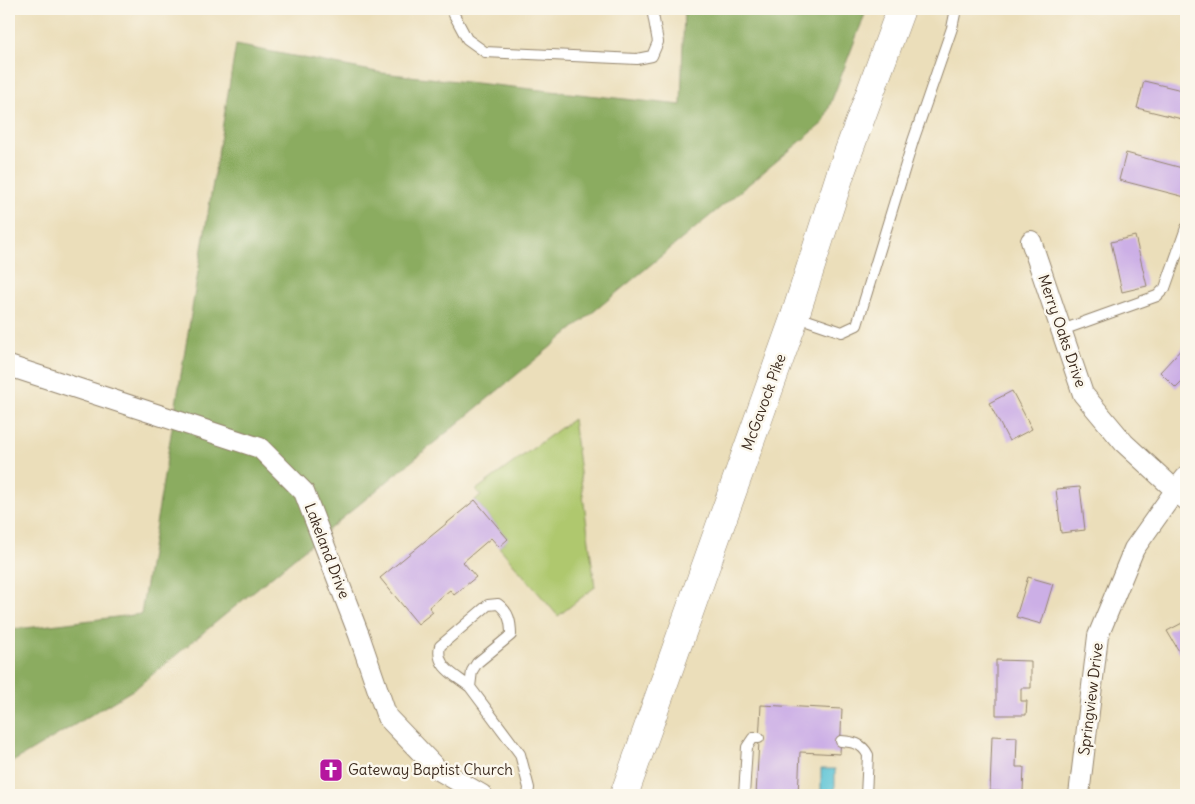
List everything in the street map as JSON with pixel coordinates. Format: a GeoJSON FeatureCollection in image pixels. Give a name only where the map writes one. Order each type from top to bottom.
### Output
{"type":"FeatureCollection","features":[{"type":"Feature","properties":{"kind":"main road","name":"McGavock Pike"},"geometry":{"type":"LineString","coordinates":[[624,795],[794,316],[841,172],[902,9]]}},
{"type":"Feature","properties":{"kind":"street","name":"Merry Oaks Drive"},"geometry":{"type":"LineString","coordinates":[[1031,241],[1083,394],[1124,443],[1182,489]]}},
{"type":"Feature","properties":{"kind":"street","name":"Lakeland Drive"},"geometry":{"type":"LineString","coordinates":[[9,366],[260,448],[304,492],[359,634],[387,717],[436,769],[482,795]]}},
{"type":"Feature","properties":{"kind":"street","name":"Springview Drive"},"geometry":{"type":"LineString","coordinates":[[1079,795],[1098,636],[1134,549],[1182,489]]}},
{"type":"Feature","properties":{"kind":"lane"},"geometry":{"type":"LineString","coordinates":[[451,9],[467,39],[485,52],[637,59],[652,56],[658,42],[652,9]]}},
{"type":"Feature","properties":{"kind":"lane"},"geometry":{"type":"LineString","coordinates":[[794,316],[842,332],[857,325],[913,141],[952,28],[956,9]]}},
{"type":"Feature","properties":{"kind":"lane"},"geometry":{"type":"LineString","coordinates":[[1062,330],[1158,296],[1165,288],[1186,228]]}},
{"type":"Feature","properties":{"kind":"lane"},"geometry":{"type":"LineString","coordinates":[[470,687],[472,671],[477,663],[511,635],[512,622],[505,608],[498,604],[488,605],[440,646],[438,655],[444,667],[470,687],[520,754],[529,788],[528,795]]}},
{"type":"Feature","properties":{"kind":"lane"},"geometry":{"type":"LineString","coordinates":[[744,795],[747,747],[753,738],[759,738]]}},
{"type":"Feature","properties":{"kind":"lane"},"geometry":{"type":"LineString","coordinates":[[841,741],[856,742],[866,750],[868,755],[866,795]]}},
{"type":"Feature","properties":{"kind":"green space"},"geometry":{"type":"Polygon","coordinates":[[[684,9],[867,9],[823,123],[136,688],[9,764],[9,630],[141,614],[236,45],[382,73],[681,105],[684,9]]]}},
{"type":"Feature","properties":{"kind":"green space"},"geometry":{"type":"Polygon","coordinates":[[[573,419],[595,587],[558,616],[499,547],[508,539],[475,500],[481,496],[476,490],[573,419]]]}},
{"type":"Feature","properties":{"kind":"water"},"geometry":{"type":"Polygon","coordinates":[[[821,769],[835,769],[835,795],[821,795],[821,769]]]}},
{"type":"Feature","properties":{"kind":"building"},"geometry":{"type":"Polygon","coordinates":[[[1144,81],[1186,91],[1186,120],[1137,108],[1144,81]]]}},
{"type":"Feature","properties":{"kind":"building"},"geometry":{"type":"Polygon","coordinates":[[[1126,153],[1186,169],[1185,197],[1119,180],[1126,153]]]}},
{"type":"Feature","properties":{"kind":"building"},"geometry":{"type":"Polygon","coordinates":[[[1135,236],[1147,286],[1122,292],[1111,242],[1135,236]]]}},
{"type":"Feature","properties":{"kind":"building"},"geometry":{"type":"Polygon","coordinates":[[[1186,344],[1186,378],[1176,388],[1160,372],[1186,344]]]}},
{"type":"Feature","properties":{"kind":"building"},"geometry":{"type":"Polygon","coordinates":[[[1012,391],[1032,429],[1009,441],[989,403],[1012,391]]]}},
{"type":"Feature","properties":{"kind":"building"},"geometry":{"type":"Polygon","coordinates":[[[1080,487],[1085,530],[1061,533],[1056,489],[1080,487]]]}},
{"type":"Feature","properties":{"kind":"building"},"geometry":{"type":"Polygon","coordinates":[[[475,500],[508,539],[499,547],[491,538],[463,562],[476,577],[454,595],[450,590],[429,607],[433,612],[418,624],[380,578],[475,500]]]}},
{"type":"Feature","properties":{"kind":"building"},"geometry":{"type":"Polygon","coordinates":[[[1028,577],[1053,584],[1041,624],[1016,617],[1028,577]]]}},
{"type":"Feature","properties":{"kind":"building"},"geometry":{"type":"Polygon","coordinates":[[[1186,621],[1186,650],[1180,653],[1167,631],[1186,621]]]}},
{"type":"Feature","properties":{"kind":"building"},"geometry":{"type":"Polygon","coordinates":[[[996,660],[1031,661],[1031,688],[1021,688],[1021,701],[1027,701],[1026,715],[996,715],[996,660]]]}},
{"type":"Feature","properties":{"kind":"building"},"geometry":{"type":"Polygon","coordinates":[[[761,705],[842,709],[840,754],[800,752],[798,795],[756,795],[761,705]]]}},
{"type":"Feature","properties":{"kind":"building"},"geometry":{"type":"Polygon","coordinates":[[[992,736],[1017,737],[1016,767],[1024,767],[1023,792],[990,791],[992,736]]]}},
{"type":"Feature","properties":{"kind":"place","name":"Gateway Baptist Church"},"geometry":{"type":"Point","coordinates":[331,770]}}]}
